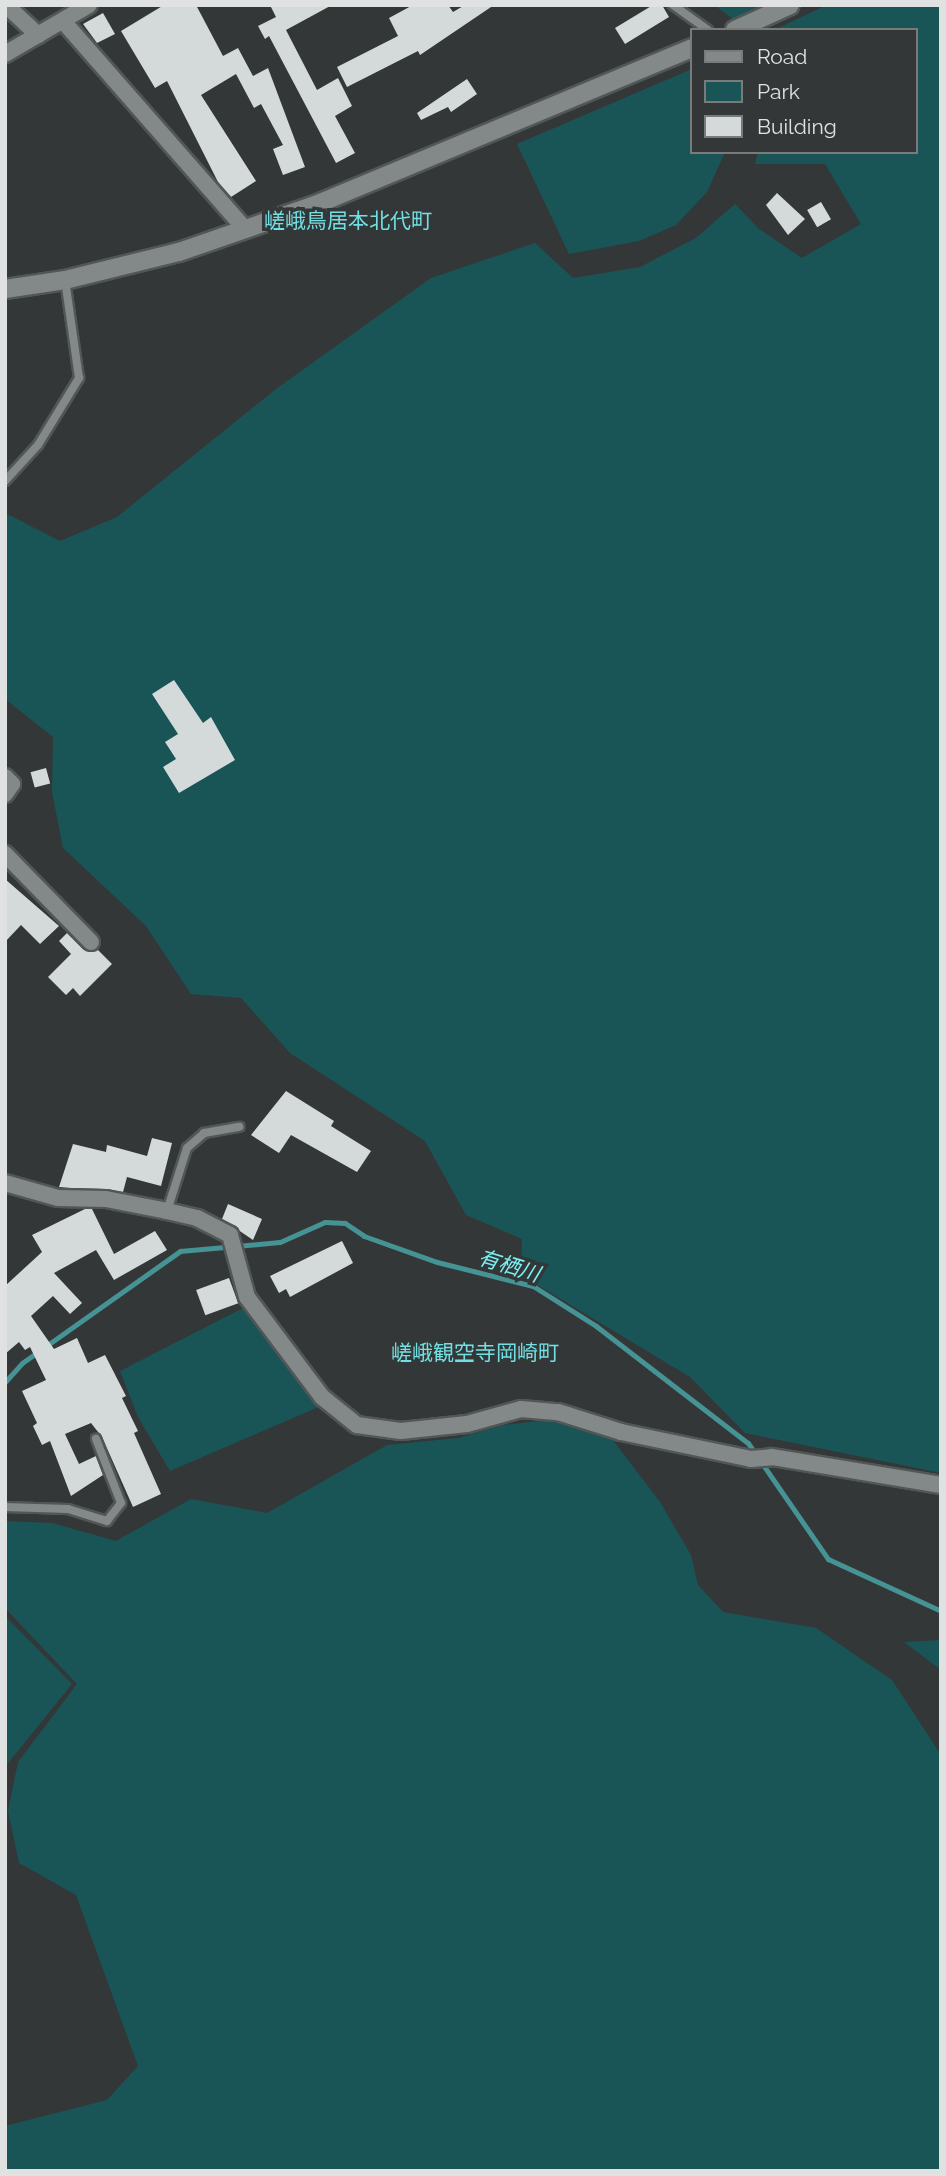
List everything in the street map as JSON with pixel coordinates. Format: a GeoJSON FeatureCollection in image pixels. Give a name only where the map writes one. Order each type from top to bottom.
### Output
{"type":"FeatureCollection","features":[{"type":"Feature","properties":{"kind":"street"},"geometry":{"type":"LineString","coordinates":[[6,5],[38,35]]}},
{"type":"Feature","properties":{"kind":"street"},"geometry":{"type":"LineString","coordinates":[[5,54],[89,5]]}},
{"type":"Feature","properties":{"kind":"street"},"geometry":{"type":"LineString","coordinates":[[740,28],[790,5]]}},
{"type":"Feature","properties":{"kind":"street"},"geometry":{"type":"LineString","coordinates":[[63,20],[245,229]]}},
{"type":"Feature","properties":{"kind":"street"},"geometry":{"type":"LineString","coordinates":[[5,289],[65,280],[179,252],[315,205],[690,49]]}},
{"type":"Feature","properties":{"kind":"street"},"geometry":{"type":"LineString","coordinates":[[5,777],[12,784],[5,794]]}},
{"type":"Feature","properties":{"kind":"street"},"geometry":{"type":"LineString","coordinates":[[5,854],[91,942]]}},
{"type":"Feature","properties":{"kind":"street"},"geometry":{"type":"LineString","coordinates":[[5,1183],[58,1198],[106,1199],[167,1211],[197,1218],[230,1235],[247,1297],[322,1397],[357,1425],[401,1431],[467,1424],[521,1409],[558,1412],[621,1432],[751,1460],[772,1457],[941,1485]]}},
{"type":"Feature","properties":{"kind":"lane"},"geometry":{"type":"LineString","coordinates":[[673,5],[705,28]]}},
{"type":"Feature","properties":{"kind":"lane"},"geometry":{"type":"LineString","coordinates":[[5,481],[38,445],[79,378],[65,280]]}},
{"type":"Feature","properties":{"kind":"lane"},"geometry":{"type":"LineString","coordinates":[[167,1211],[187,1148],[204,1133],[239,1127]]}},
{"type":"Feature","properties":{"kind":"lane"},"geometry":{"type":"LineString","coordinates":[[5,1507],[68,1509],[107,1521],[121,1503],[96,1439]]}},
{"type":"Feature","properties":{"kind":"green space"},"geometry":{"type":"Polygon","coordinates":[[[714,5],[762,5],[733,19],[714,5]]]}},
{"type":"Feature","properties":{"kind":"green space"},"geometry":{"type":"Polygon","coordinates":[[[827,5],[941,5],[941,1473],[745,1433],[690,1377],[521,1275],[522,1239],[466,1215],[425,1141],[290,1053],[241,998],[191,994],[146,926],[63,848],[52,792],[53,737],[5,699],[7,514],[60,541],[117,517],[276,389],[431,278],[535,243],[573,278],[640,267],[696,238],[735,204],[759,229],[802,258],[861,224],[825,164],[755,164],[758,154],[918,154],[918,28],[778,28],[827,5]]]}},
{"type":"Feature","properties":{"kind":"green space"},"geometry":{"type":"Polygon","coordinates":[[[690,70],[690,154],[724,154],[707,192],[676,225],[639,241],[569,254],[517,144],[690,70]]]}},
{"type":"Feature","properties":{"kind":"green space"},"geometry":{"type":"Polygon","coordinates":[[[245,1307],[321,1406],[170,1471],[138,1417],[120,1371],[245,1307]]]}},
{"type":"Feature","properties":{"kind":"green space"},"geometry":{"type":"Polygon","coordinates":[[[548,1420],[606,1431],[660,1502],[691,1555],[698,1585],[723,1612],[816,1628],[892,1680],[941,1755],[941,2171],[5,2171],[5,2126],[107,2100],[138,2066],[76,1895],[19,1863],[8,1811],[18,1762],[77,1684],[5,1608],[5,1521],[52,1523],[116,1541],[191,1499],[267,1513],[387,1445],[458,1438],[503,1425],[548,1420]]]}},
{"type":"Feature","properties":{"kind":"green space"},"geometry":{"type":"Polygon","coordinates":[[[5,1616],[72,1684],[5,1767],[5,1616]]]}},
{"type":"Feature","properties":{"kind":"green space"},"geometry":{"type":"Polygon","coordinates":[[[941,1640],[941,1670],[904,1642],[941,1640]]]}},
{"type":"Feature","properties":{"kind":"building"},"geometry":{"type":"Polygon","coordinates":[[[164,5],[196,5],[223,56],[238,48],[253,76],[268,68],[305,167],[283,175],[273,149],[283,145],[261,104],[254,108],[236,74],[201,95],[256,181],[231,197],[219,184],[167,81],[155,88],[121,31],[164,5]]]}},
{"type":"Feature","properties":{"kind":"building"},"geometry":{"type":"Polygon","coordinates":[[[270,5],[332,5],[286,30],[317,90],[338,78],[352,106],[335,116],[355,153],[336,163],[269,36],[265,39],[258,26],[276,17],[270,5]]]}},
{"type":"Feature","properties":{"kind":"building"},"geometry":{"type":"Polygon","coordinates":[[[413,5],[448,5],[453,12],[465,5],[494,5],[420,55],[418,51],[347,87],[337,67],[398,36],[389,18],[413,5]]]}},
{"type":"Feature","properties":{"kind":"building"},"geometry":{"type":"Polygon","coordinates":[[[653,5],[662,5],[669,17],[625,44],[615,28],[653,5]]]}},
{"type":"Feature","properties":{"kind":"building"},"geometry":{"type":"Polygon","coordinates":[[[103,13],[115,34],[97,43],[83,24],[103,13]]]}},
{"type":"Feature","properties":{"kind":"building"},"geometry":{"type":"Polygon","coordinates":[[[467,79],[477,94],[451,112],[448,107],[421,120],[417,113],[467,79]]]}},
{"type":"Feature","properties":{"kind":"building"},"geometry":{"type":"Polygon","coordinates":[[[777,193],[805,219],[788,235],[766,205],[777,193]]]}},
{"type":"Feature","properties":{"kind":"building"},"geometry":{"type":"Polygon","coordinates":[[[821,202],[831,219],[817,227],[807,210],[821,202]]]}},
{"type":"Feature","properties":{"kind":"building"},"geometry":{"type":"Polygon","coordinates":[[[174,680],[203,723],[211,717],[235,760],[179,793],[163,767],[176,759],[165,742],[178,734],[152,694],[174,680]]]}},
{"type":"Feature","properties":{"kind":"building"},"geometry":{"type":"Polygon","coordinates":[[[46,768],[50,783],[35,788],[31,772],[46,768]]]}},
{"type":"Feature","properties":{"kind":"building"},"geometry":{"type":"Polygon","coordinates":[[[5,879],[59,926],[40,944],[21,925],[5,942],[5,879]]]}},
{"type":"Feature","properties":{"kind":"building"},"geometry":{"type":"Polygon","coordinates":[[[67,933],[84,950],[98,950],[112,964],[80,996],[73,988],[66,995],[48,977],[71,954],[59,941],[67,933]]]}},
{"type":"Feature","properties":{"kind":"building"},"geometry":{"type":"Polygon","coordinates":[[[286,1091],[334,1121],[331,1126],[371,1151],[357,1172],[291,1135],[279,1153],[251,1135],[286,1091]]]}},
{"type":"Feature","properties":{"kind":"building"},"geometry":{"type":"Polygon","coordinates":[[[152,1138],[172,1143],[161,1186],[127,1177],[123,1192],[59,1187],[73,1144],[106,1152],[107,1145],[147,1156],[152,1138]]]}},
{"type":"Feature","properties":{"kind":"building"},"geometry":{"type":"Polygon","coordinates":[[[228,1204],[262,1219],[253,1240],[222,1219],[228,1204]]]}},
{"type":"Feature","properties":{"kind":"building"},"geometry":{"type":"Polygon","coordinates":[[[85,1209],[92,1209],[114,1254],[155,1231],[167,1250],[114,1280],[96,1250],[54,1273],[82,1303],[70,1314],[53,1296],[31,1316],[54,1349],[77,1338],[88,1363],[105,1355],[126,1396],[122,1398],[138,1431],[134,1433],[161,1494],[133,1507],[102,1437],[91,1423],[65,1434],[79,1464],[96,1456],[103,1475],[71,1496],[50,1441],[42,1445],[33,1426],[37,1423],[22,1391],[46,1380],[30,1347],[25,1350],[19,1342],[5,1354],[5,1286],[42,1252],[32,1235],[85,1209]]]}},
{"type":"Feature","properties":{"kind":"building"},"geometry":{"type":"Polygon","coordinates":[[[342,1241],[353,1263],[290,1297],[286,1289],[279,1293],[270,1276],[342,1241]]]}},
{"type":"Feature","properties":{"kind":"building"},"geometry":{"type":"Polygon","coordinates":[[[229,1278],[238,1303],[205,1315],[196,1290],[229,1278]]]}},
{"type":"Feature","properties":{"kind":"waterway","name":"有栖川"},"geometry":{"type":"LineString","coordinates":[[5,1382],[22,1363],[180,1251],[280,1242],[325,1222],[345,1223],[364,1236],[437,1262],[533,1286],[596,1326],[748,1443],[828,1559],[941,1611]]}},
{"type":"Feature","properties":{"kind":"district","name":"嵯峨鳥居本北代町"},"geometry":{"type":"Point","coordinates":[348,221]}},
{"type":"Feature","properties":{"kind":"district","name":"嵯峨観空寺岡崎町"},"geometry":{"type":"Point","coordinates":[475,1353]}}]}
